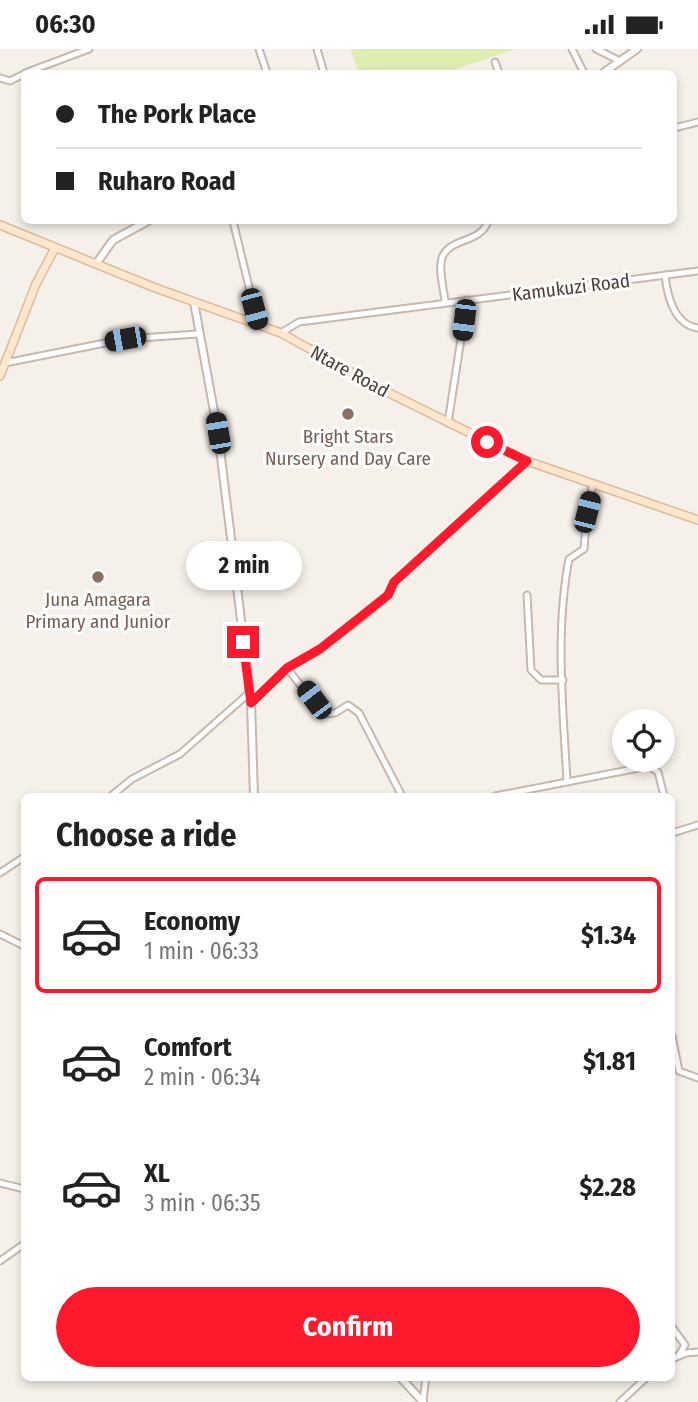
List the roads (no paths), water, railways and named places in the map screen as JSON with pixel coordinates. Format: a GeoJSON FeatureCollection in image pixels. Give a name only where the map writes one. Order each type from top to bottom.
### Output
{"type":"FeatureCollection","features":[{"type":"Feature","properties":{"kind":"main road","name":"Ntare Road"},"geometry":{"type":"LineString","coordinates":[[0,225],[194,302],[281,333],[447,423],[527,461],[698,520]]}},
{"type":"Feature","properties":{"kind":"main road"},"geometry":{"type":"LineString","coordinates":[[0,376],[36,284],[55,248]]}},
{"type":"Feature","properties":{"kind":"street"},"geometry":{"type":"LineString","coordinates":[[35,70],[89,49]]}},
{"type":"Feature","properties":{"kind":"street"},"geometry":{"type":"LineString","coordinates":[[259,49],[266,70]]}},
{"type":"Feature","properties":{"kind":"street"},"geometry":{"type":"LineString","coordinates":[[317,49],[323,70]]}},
{"type":"Feature","properties":{"kind":"street"},"geometry":{"type":"LineString","coordinates":[[572,49],[582,70]]}},
{"type":"Feature","properties":{"kind":"street"},"geometry":{"type":"LineString","coordinates":[[596,49],[620,61]]}},
{"type":"Feature","properties":{"kind":"street"},"geometry":{"type":"LineString","coordinates":[[607,70],[637,49]]}},
{"type":"Feature","properties":{"kind":"street"},"geometry":{"type":"LineString","coordinates":[[495,62],[498,70]]}},
{"type":"Feature","properties":{"kind":"street"},"geometry":{"type":"LineString","coordinates":[[0,79],[10,81],[21,76]]}},
{"type":"Feature","properties":{"kind":"street"},"geometry":{"type":"LineString","coordinates":[[677,127],[698,122]]}},
{"type":"Feature","properties":{"kind":"street"},"geometry":{"type":"LineString","coordinates":[[96,264],[113,240],[142,224]]}},
{"type":"Feature","properties":{"kind":"street"},"geometry":{"type":"LineString","coordinates":[[234,224],[258,324]]}},
{"type":"Feature","properties":{"kind":"street"},"geometry":{"type":"LineString","coordinates":[[445,302],[442,267],[444,255],[449,249],[481,234],[486,224]]}},
{"type":"Feature","properties":{"kind":"street","name":"Kamukuzi Road"},"geometry":{"type":"LineString","coordinates":[[281,333],[299,322],[698,271]]}},
{"type":"Feature","properties":{"kind":"street"},"geometry":{"type":"LineString","coordinates":[[665,275],[670,303],[688,326],[698,328]]}},
{"type":"Feature","properties":{"kind":"street"},"geometry":{"type":"LineString","coordinates":[[447,423],[467,300]]}},
{"type":"Feature","properties":{"kind":"street"},"geometry":{"type":"LineString","coordinates":[[194,302],[197,334],[218,433],[251,703],[254,793]]}},
{"type":"Feature","properties":{"kind":"street"},"geometry":{"type":"LineString","coordinates":[[5,363],[125,339],[197,334]]}},
{"type":"Feature","properties":{"kind":"street"},"geometry":{"type":"LineString","coordinates":[[251,703],[287,668],[320,649],[388,595],[394,582],[527,461]]}},
{"type":"Feature","properties":{"kind":"street"},"geometry":{"type":"LineString","coordinates":[[567,781],[563,680],[567,570],[572,556],[584,549],[587,512],[593,484]]}},
{"type":"Feature","properties":{"kind":"street"},"geometry":{"type":"LineString","coordinates":[[527,595],[531,670],[541,680],[563,680]]}},
{"type":"Feature","properties":{"kind":"street"},"geometry":{"type":"LineString","coordinates":[[287,668],[323,714],[335,713],[348,705],[359,713],[400,793]]}},
{"type":"Feature","properties":{"kind":"street"},"geometry":{"type":"LineString","coordinates":[[115,793],[132,779],[180,754],[248,694]]}},
{"type":"Feature","properties":{"kind":"street"},"geometry":{"type":"LineString","coordinates":[[509,793],[653,767],[659,772],[663,793]]}},
{"type":"Feature","properties":{"kind":"street"},"geometry":{"type":"LineString","coordinates":[[675,830],[698,825]]}},
{"type":"Feature","properties":{"kind":"street"},"geometry":{"type":"LineString","coordinates":[[0,873],[21,859]]}},
{"type":"Feature","properties":{"kind":"street"},"geometry":{"type":"LineString","coordinates":[[0,934],[21,944]]}},
{"type":"Feature","properties":{"kind":"street"},"geometry":{"type":"LineString","coordinates":[[675,1051],[679,1071],[698,1078]]}},
{"type":"Feature","properties":{"kind":"street"},"geometry":{"type":"LineString","coordinates":[[0,1183],[21,1188]]}},
{"type":"Feature","properties":{"kind":"street"},"geometry":{"type":"LineString","coordinates":[[0,1261],[21,1246]]}},
{"type":"Feature","properties":{"kind":"street"},"geometry":{"type":"LineString","coordinates":[[675,1331],[685,1345],[679,1355]]}},
{"type":"Feature","properties":{"kind":"street"},"geometry":{"type":"LineString","coordinates":[[675,1357],[698,1352]]}},
{"type":"Feature","properties":{"kind":"street"},"geometry":{"type":"LineString","coordinates":[[404,1381],[423,1402]]}},
{"type":"Feature","properties":{"kind":"street"},"geometry":{"type":"LineString","coordinates":[[423,1402],[426,1381]]}},
{"type":"Feature","properties":{"kind":"street"},"geometry":{"type":"LineString","coordinates":[[620,1402],[643,1381]]}},
{"type":"Feature","properties":{"kind":"place","name":"Bright Stars Nursery and Day Care"},"geometry":{"type":"Point","coordinates":[348,414]}},
{"type":"Feature","properties":{"kind":"place","name":"Juna Amagara Primary and Junior"},"geometry":{"type":"Point","coordinates":[98,577]}}]}
